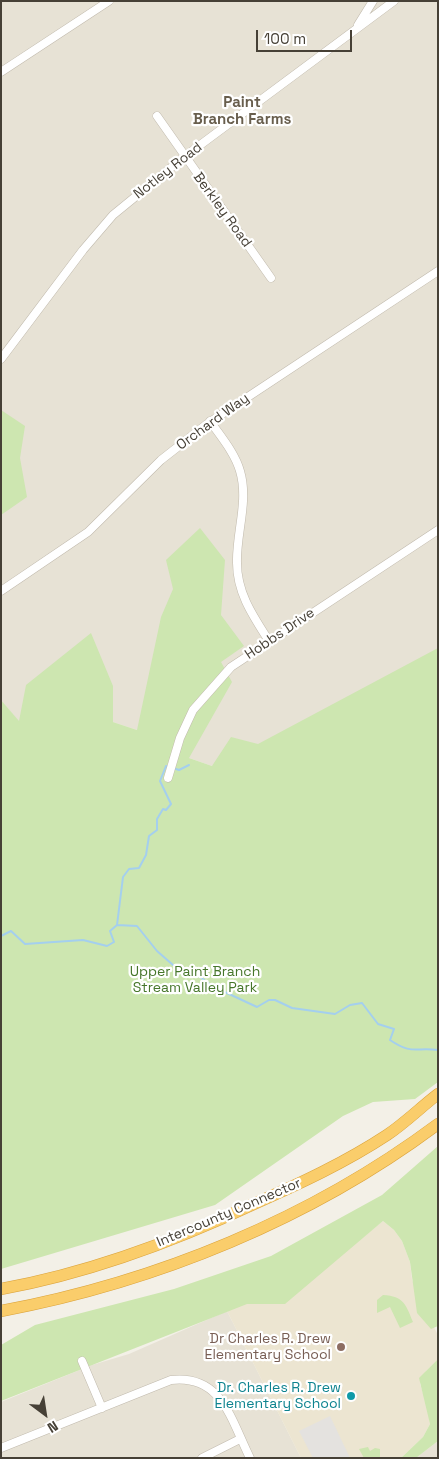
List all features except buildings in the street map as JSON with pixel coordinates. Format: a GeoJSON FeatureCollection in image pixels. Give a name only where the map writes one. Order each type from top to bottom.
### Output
{"type":"FeatureCollection","features":[{"type":"Feature","properties":{"kind":"highway","name":"Intercounty Connector"},"geometry":{"type":"LineString","coordinates":[[1,1289],[41,1282],[111,1261],[192,1233],[336,1165],[388,1134],[438,1094]]}},
{"type":"Feature","properties":{"kind":"highway","name":"Intercounty Connector"},"geometry":{"type":"LineString","coordinates":[[1,1312],[120,1284],[200,1254],[306,1206],[414,1142],[438,1124]]}},
{"type":"Feature","properties":{"kind":"street"},"geometry":{"type":"LineString","coordinates":[[1,72],[109,1]]}},
{"type":"Feature","properties":{"kind":"street"},"geometry":{"type":"LineString","coordinates":[[356,30],[373,1]]}},
{"type":"Feature","properties":{"kind":"street","name":"Notley Road"},"geometry":{"type":"LineString","coordinates":[[1,359],[83,250],[113,216],[184,157],[394,1]]}},
{"type":"Feature","properties":{"kind":"street","name":"Berkley Road"},"geometry":{"type":"LineString","coordinates":[[157,116],[184,157],[271,278]]}},
{"type":"Feature","properties":{"kind":"street","name":"Orchard Way"},"geometry":{"type":"LineString","coordinates":[[1,591],[88,532],[161,460],[210,421],[438,271]]}},
{"type":"Feature","properties":{"kind":"street"},"geometry":{"type":"LineString","coordinates":[[210,421],[233,455],[240,471],[243,490],[236,562],[238,582],[249,610],[269,641]]}},
{"type":"Feature","properties":{"kind":"street","name":"Hobbs Drive"},"geometry":{"type":"LineString","coordinates":[[168,778],[180,738],[193,710],[231,667],[438,530]]}},
{"type":"Feature","properties":{"kind":"street"},"geometry":{"type":"LineString","coordinates":[[82,1361],[102,1408]]}},
{"type":"Feature","properties":{"kind":"street"},"geometry":{"type":"LineString","coordinates":[[1,1448],[171,1380],[192,1379],[206,1385],[217,1395],[250,1458]]}},
{"type":"Feature","properties":{"kind":"street"},"geometry":{"type":"LineString","coordinates":[[202,1458],[240,1439]]}},
{"type":"Feature","properties":{"kind":"shaded area"},"geometry":{"type":"Polygon","coordinates":[[[1,1],[438,1],[438,656],[265,745],[212,766],[189,758],[137,730],[113,722],[19,722],[1,700],[1,1]]]}},
{"type":"Feature","properties":{"kind":"shaded area","name":"Dr Charles R. Drew Elementary School"},"geometry":{"type":"Polygon","coordinates":[[[383,1221],[394,1230],[402,1241],[410,1262],[412,1279],[418,1297],[438,1335],[438,1359],[426,1371],[420,1384],[428,1407],[430,1424],[423,1437],[401,1458],[301,1458],[227,1311],[321,1271],[383,1221]]]}},
{"type":"Feature","properties":{"kind":"shaded area"},"geometry":{"type":"Polygon","coordinates":[[[227,1311],[301,1458],[1,1458],[1,1402],[92,1365],[129,1354],[227,1311]]]}},
{"type":"Feature","properties":{"kind":"shaded area"},"geometry":{"type":"Polygon","coordinates":[[[330,1416],[350,1458],[313,1458],[299,1431],[330,1416]]]}},
{"type":"Feature","properties":{"kind":"shaded area"},"geometry":{"type":"Polygon","coordinates":[[[438,1441],[438,1458],[416,1458],[438,1441]]]}},
{"type":"Feature","properties":{"kind":"green space"},"geometry":{"type":"Polygon","coordinates":[[[1,410],[25,426],[20,458],[27,497],[1,515],[1,410]]]}},
{"type":"Feature","properties":{"kind":"green space","name":"Upper Paint Branch Stream Valley Park"},"geometry":{"type":"Polygon","coordinates":[[[200,528],[225,560],[221,615],[244,646],[221,662],[232,682],[189,758],[212,766],[231,737],[258,744],[438,648],[438,1082],[415,1099],[373,1102],[343,1116],[215,1205],[1,1269],[1,700],[19,721],[26,685],[91,633],[113,686],[113,722],[137,730],[161,617],[173,589],[166,560],[200,528]]]}},
{"type":"Feature","properties":{"kind":"green space"},"geometry":{"type":"Polygon","coordinates":[[[438,1146],[438,1326],[431,1329],[417,1313],[410,1262],[402,1241],[394,1230],[383,1221],[285,1304],[247,1304],[1,1401],[1,1345],[35,1325],[174,1289],[271,1256],[382,1195],[438,1146]]]}},
{"type":"Feature","properties":{"kind":"green space"},"geometry":{"type":"Polygon","coordinates":[[[383,1295],[396,1297],[403,1302],[413,1322],[400,1328],[390,1307],[377,1313],[377,1300],[383,1295]]]}},
{"type":"Feature","properties":{"kind":"green space"},"geometry":{"type":"Polygon","coordinates":[[[438,1359],[438,1441],[416,1458],[401,1458],[423,1437],[430,1424],[419,1378],[438,1359]]]}},
{"type":"Feature","properties":{"kind":"green space"},"geometry":{"type":"Polygon","coordinates":[[[368,1447],[370,1451],[375,1448],[380,1449],[380,1458],[364,1458],[359,1449],[368,1447]]]}},
{"type":"Feature","properties":{"kind":"waterway"},"geometry":{"type":"LineString","coordinates":[[173,768],[179,770],[189,765]]}},
{"type":"Feature","properties":{"kind":"waterway"},"geometry":{"type":"LineString","coordinates":[[117,925],[123,877],[129,869],[139,868],[146,855],[149,836],[157,830],[157,819],[163,809],[166,810],[171,804],[160,781],[166,766],[168,767]]}},
{"type":"Feature","properties":{"kind":"waterway"},"geometry":{"type":"LineString","coordinates":[[1,936],[11,931],[25,944],[83,940],[107,946],[114,942],[110,931],[117,925],[137,926],[157,951],[173,965],[190,970],[214,987],[257,1007],[269,1000],[275,1000],[292,1008],[335,1014],[350,1005],[362,1003],[378,1024],[394,1029],[390,1040],[397,1045],[414,1050],[438,1050]]}},
{"type":"Feature","properties":{"kind":"place","name":"Dr Charles R. Drew Elementary School"},"geometry":{"type":"Point","coordinates":[341,1347]}},
{"type":"Feature","properties":{"kind":"place","name":"Dr. Charles R. Drew Elementary School"},"geometry":{"type":"Point","coordinates":[351,1396]}},
{"type":"Feature","properties":{"kind":"district","name":"Paint Branch Farms"},"geometry":{"type":"Point","coordinates":[242,112]}}]}
